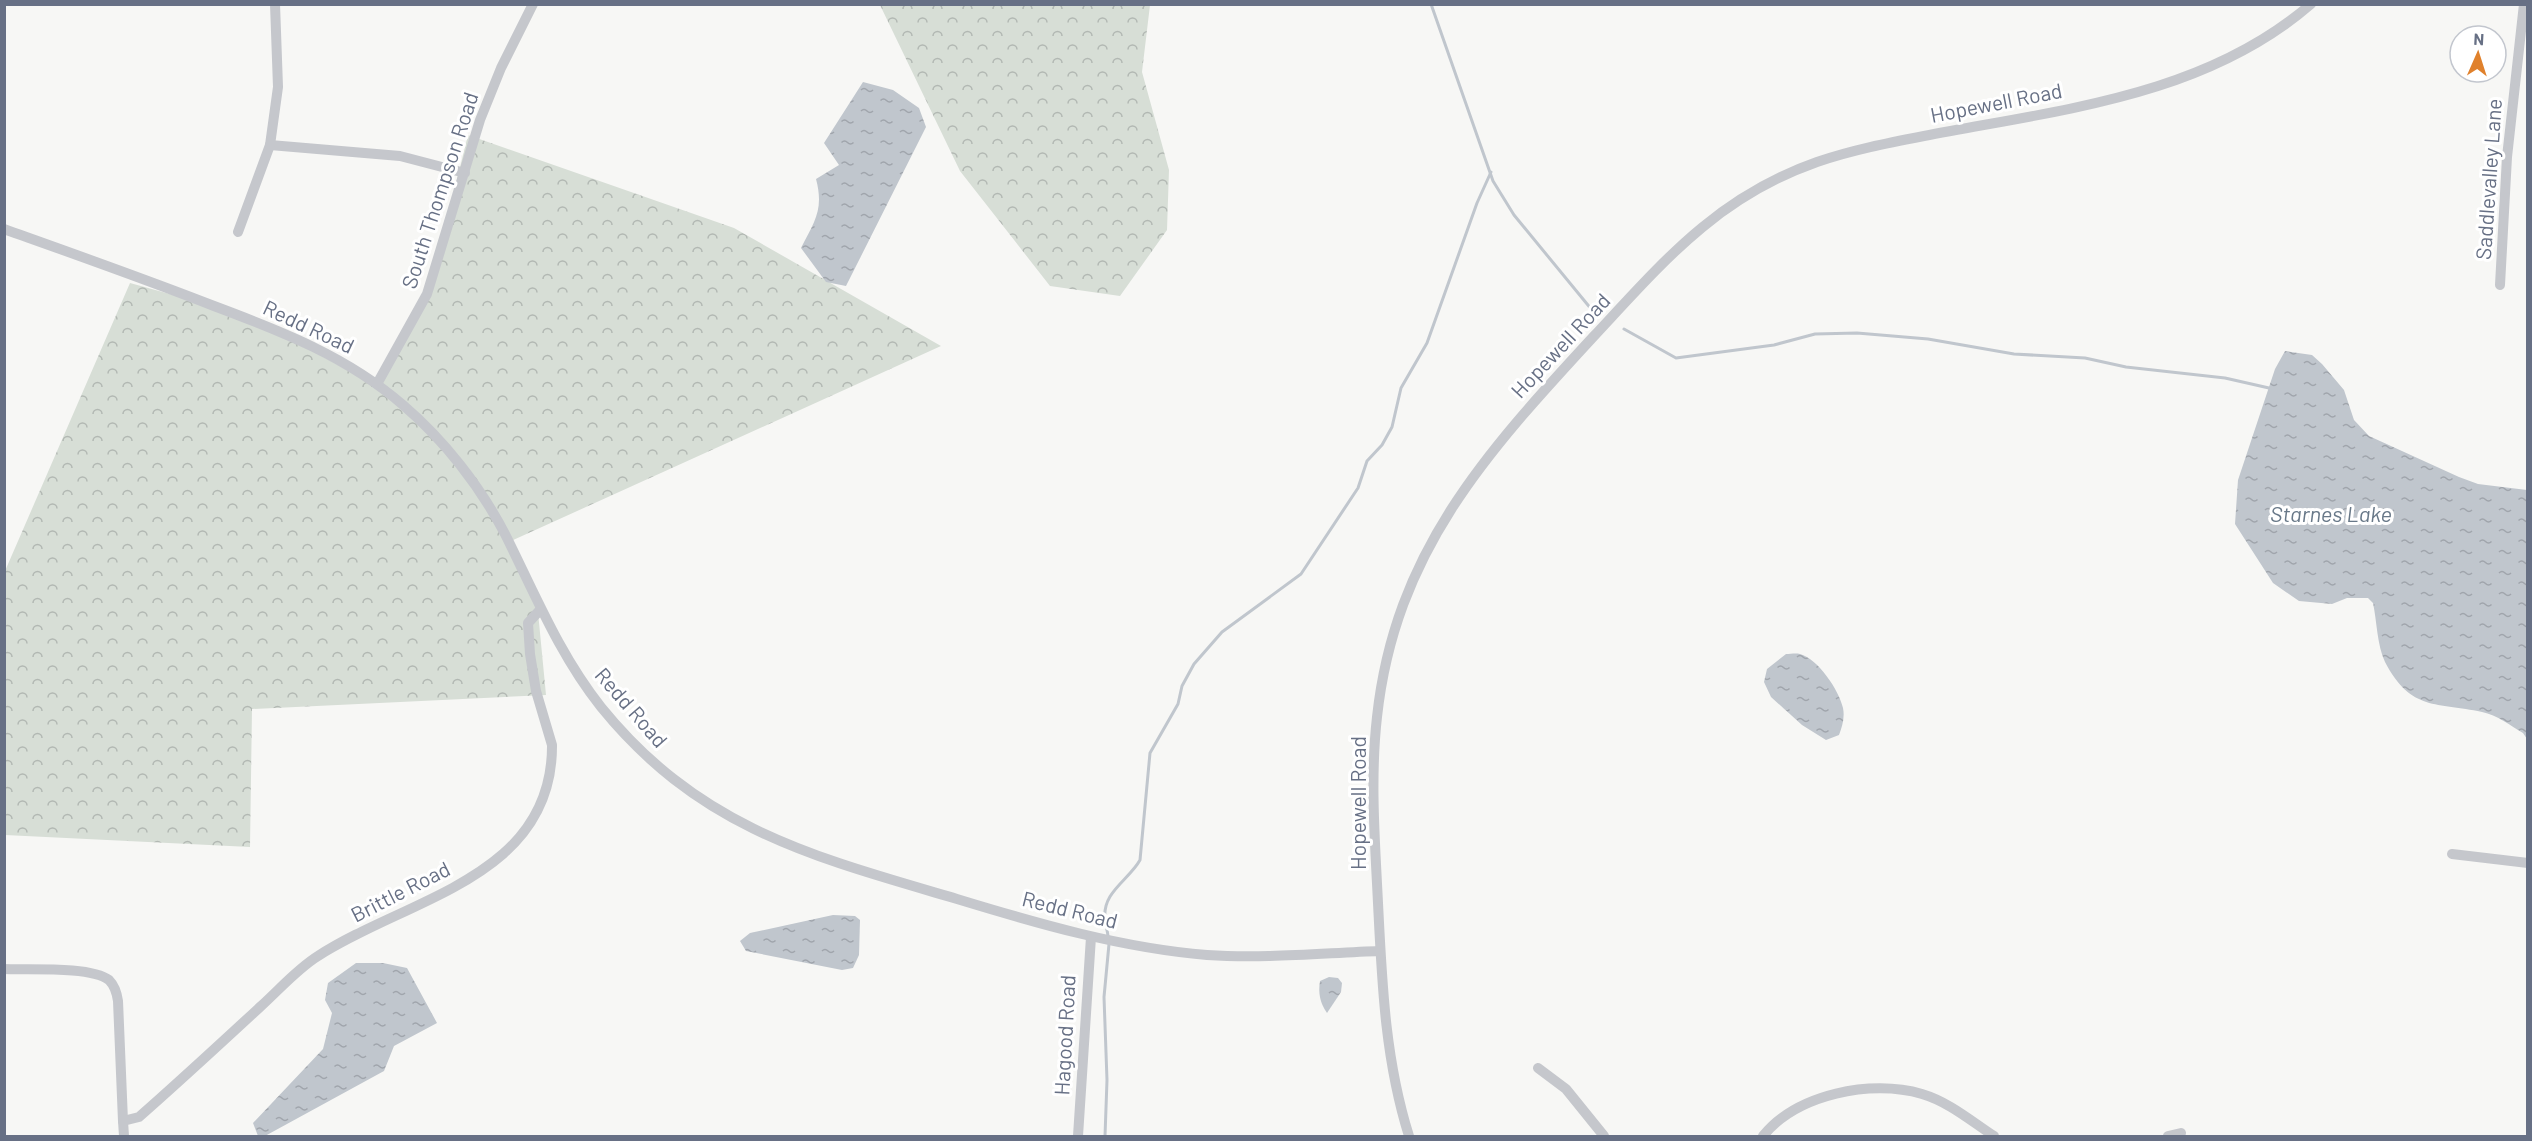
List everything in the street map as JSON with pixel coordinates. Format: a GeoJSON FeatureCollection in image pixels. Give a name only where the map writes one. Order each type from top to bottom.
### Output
{"type":"FeatureCollection","features":[{"type":"Feature","properties":{"kind":"street"},"geometry":{"type":"LineString","coordinates":[[238,232],[270,145],[278,87],[275,4]]}},
{"type":"Feature","properties":{"kind":"street","name":"South Thompson Road"},"geometry":{"type":"LineString","coordinates":[[377,384],[427,294],[480,120],[501,68],[533,4]]}},
{"type":"Feature","properties":{"kind":"street","name":"Hopewell Road"},"geometry":{"type":"LineString","coordinates":[[1409,1137],[1392,1075],[1382,1002],[1374,812],[1377,718],[1384,670],[1396,626],[1417,569],[1448,511],[1485,459],[1531,404],[1663,260],[1699,228],[1733,203],[1775,179],[1814,163],[1867,148],[2122,97],[2175,82],[2251,48],[2310,4]]}},
{"type":"Feature","properties":{"kind":"street","name":"Saddlevalley Lane"},"geometry":{"type":"LineString","coordinates":[[2500,285],[2507,158],[2524,4]]}},
{"type":"Feature","properties":{"kind":"street"},"geometry":{"type":"LineString","coordinates":[[270,145],[400,156],[465,173]]}},
{"type":"Feature","properties":{"kind":"street","name":"Redd Road"},"geometry":{"type":"LineString","coordinates":[[4,229],[270,327],[342,362],[377,384],[428,428],[474,483],[504,533],[540,610],[567,658],[600,706],[628,737],[685,789],[726,815],[778,842],[826,859],[1091,937],[1207,955],[1380,951]]}},
{"type":"Feature","properties":{"kind":"street","name":"Brittle Road"},"geometry":{"type":"LineString","coordinates":[[123,1121],[139,1117],[318,956],[437,897],[501,856],[522,837],[543,801],[552,759],[552,745],[536,691],[530,654],[528,623],[540,610]]}},
{"type":"Feature","properties":{"kind":"street"},"geometry":{"type":"LineString","coordinates":[[2452,854],[2528,863]]}},
{"type":"Feature","properties":{"kind":"street","name":"Hagood Road"},"geometry":{"type":"LineString","coordinates":[[1078,1137],[1091,937]]}},
{"type":"Feature","properties":{"kind":"street"},"geometry":{"type":"LineString","coordinates":[[4,969],[87,973],[107,978],[112,984],[118,1002],[124,1137]]}},
{"type":"Feature","properties":{"kind":"street"},"geometry":{"type":"LineString","coordinates":[[1538,1068],[1566,1089],[1604,1137]]}},
{"type":"Feature","properties":{"kind":"street"},"geometry":{"type":"LineString","coordinates":[[1763,1137],[1782,1118],[1812,1101],[1852,1092],[1883,1089],[1902,1090],[1938,1100],[1994,1137]]}},
{"type":"Feature","properties":{"kind":"street"},"geometry":{"type":"LineString","coordinates":[[2168,1137],[2181,1133]]}},
{"type":"Feature","properties":{"kind":"green space"},"geometry":{"type":"Polygon","coordinates":[[[880,5],[1150,5],[1142,72],[1169,170],[1167,230],[1120,296],[1050,286],[960,171],[880,5]]]}},
{"type":"Feature","properties":{"kind":"green space"},"geometry":{"type":"Polygon","coordinates":[[[468,135],[734,228],[941,346],[511,541],[538,612],[546,695],[252,709],[250,847],[5,835],[5,571],[130,283],[246,315],[375,385],[434,272],[468,135]]]}},
{"type":"Feature","properties":{"kind":"water"},"geometry":{"type":"Polygon","coordinates":[[[863,82],[893,90],[919,108],[926,127],[846,286],[826,282],[801,248],[817,215],[819,199],[816,179],[839,165],[824,143],[863,82]]]}},
{"type":"Feature","properties":{"kind":"water","name":"Starnes Lake"},"geometry":{"type":"Polygon","coordinates":[[[2285,351],[2312,355],[2322,364],[2344,390],[2354,420],[2369,436],[2478,484],[2527,490],[2527,739],[2523,733],[2493,716],[2426,702],[2405,690],[2382,655],[2373,603],[2368,598],[2347,598],[2332,604],[2299,601],[2273,583],[2235,524],[2238,480],[2275,369],[2285,351]]]}},
{"type":"Feature","properties":{"kind":"water"},"geometry":{"type":"Polygon","coordinates":[[[1786,654],[1807,657],[1832,684],[1844,712],[1839,735],[1826,740],[1802,725],[1771,697],[1764,682],[1767,669],[1786,654]]]}},
{"type":"Feature","properties":{"kind":"water"},"geometry":{"type":"Polygon","coordinates":[[[833,915],[855,916],[860,920],[859,955],[853,968],[842,970],[746,951],[740,941],[750,933],[833,915]]]}},
{"type":"Feature","properties":{"kind":"water"},"geometry":{"type":"Polygon","coordinates":[[[356,963],[383,963],[407,968],[437,1023],[394,1046],[384,1071],[265,1136],[258,1136],[253,1123],[323,1049],[332,1013],[325,1000],[328,983],[356,963]]]}},
{"type":"Feature","properties":{"kind":"water"},"geometry":{"type":"Polygon","coordinates":[[[1329,977],[1338,978],[1342,983],[1341,992],[1327,1013],[1321,1002],[1319,985],[1320,981],[1329,977]]]}},
{"type":"Feature","properties":{"kind":"waterway"},"geometry":{"type":"LineString","coordinates":[[1431,4],[1493,181],[1514,215],[1592,310]]}},
{"type":"Feature","properties":{"kind":"waterway"},"geometry":{"type":"LineString","coordinates":[[1108,937],[1105,919],[1108,901],[1140,860],[1150,753],[1178,704],[1182,686],[1194,664],[1222,632],[1301,574],[1358,488],[1367,461],[1382,445],[1392,427],[1401,388],[1427,343],[1477,203],[1491,172]]}},
{"type":"Feature","properties":{"kind":"waterway"},"geometry":{"type":"LineString","coordinates":[[1624,329],[1676,358],[1774,345],[1815,334],[1857,333],[1928,339],[2014,354],[2085,358],[2126,367],[2225,378],[2269,388]]}},
{"type":"Feature","properties":{"kind":"waterway"},"geometry":{"type":"LineString","coordinates":[[1105,1136],[1107,1080],[1104,997],[1109,944]]}}]}
